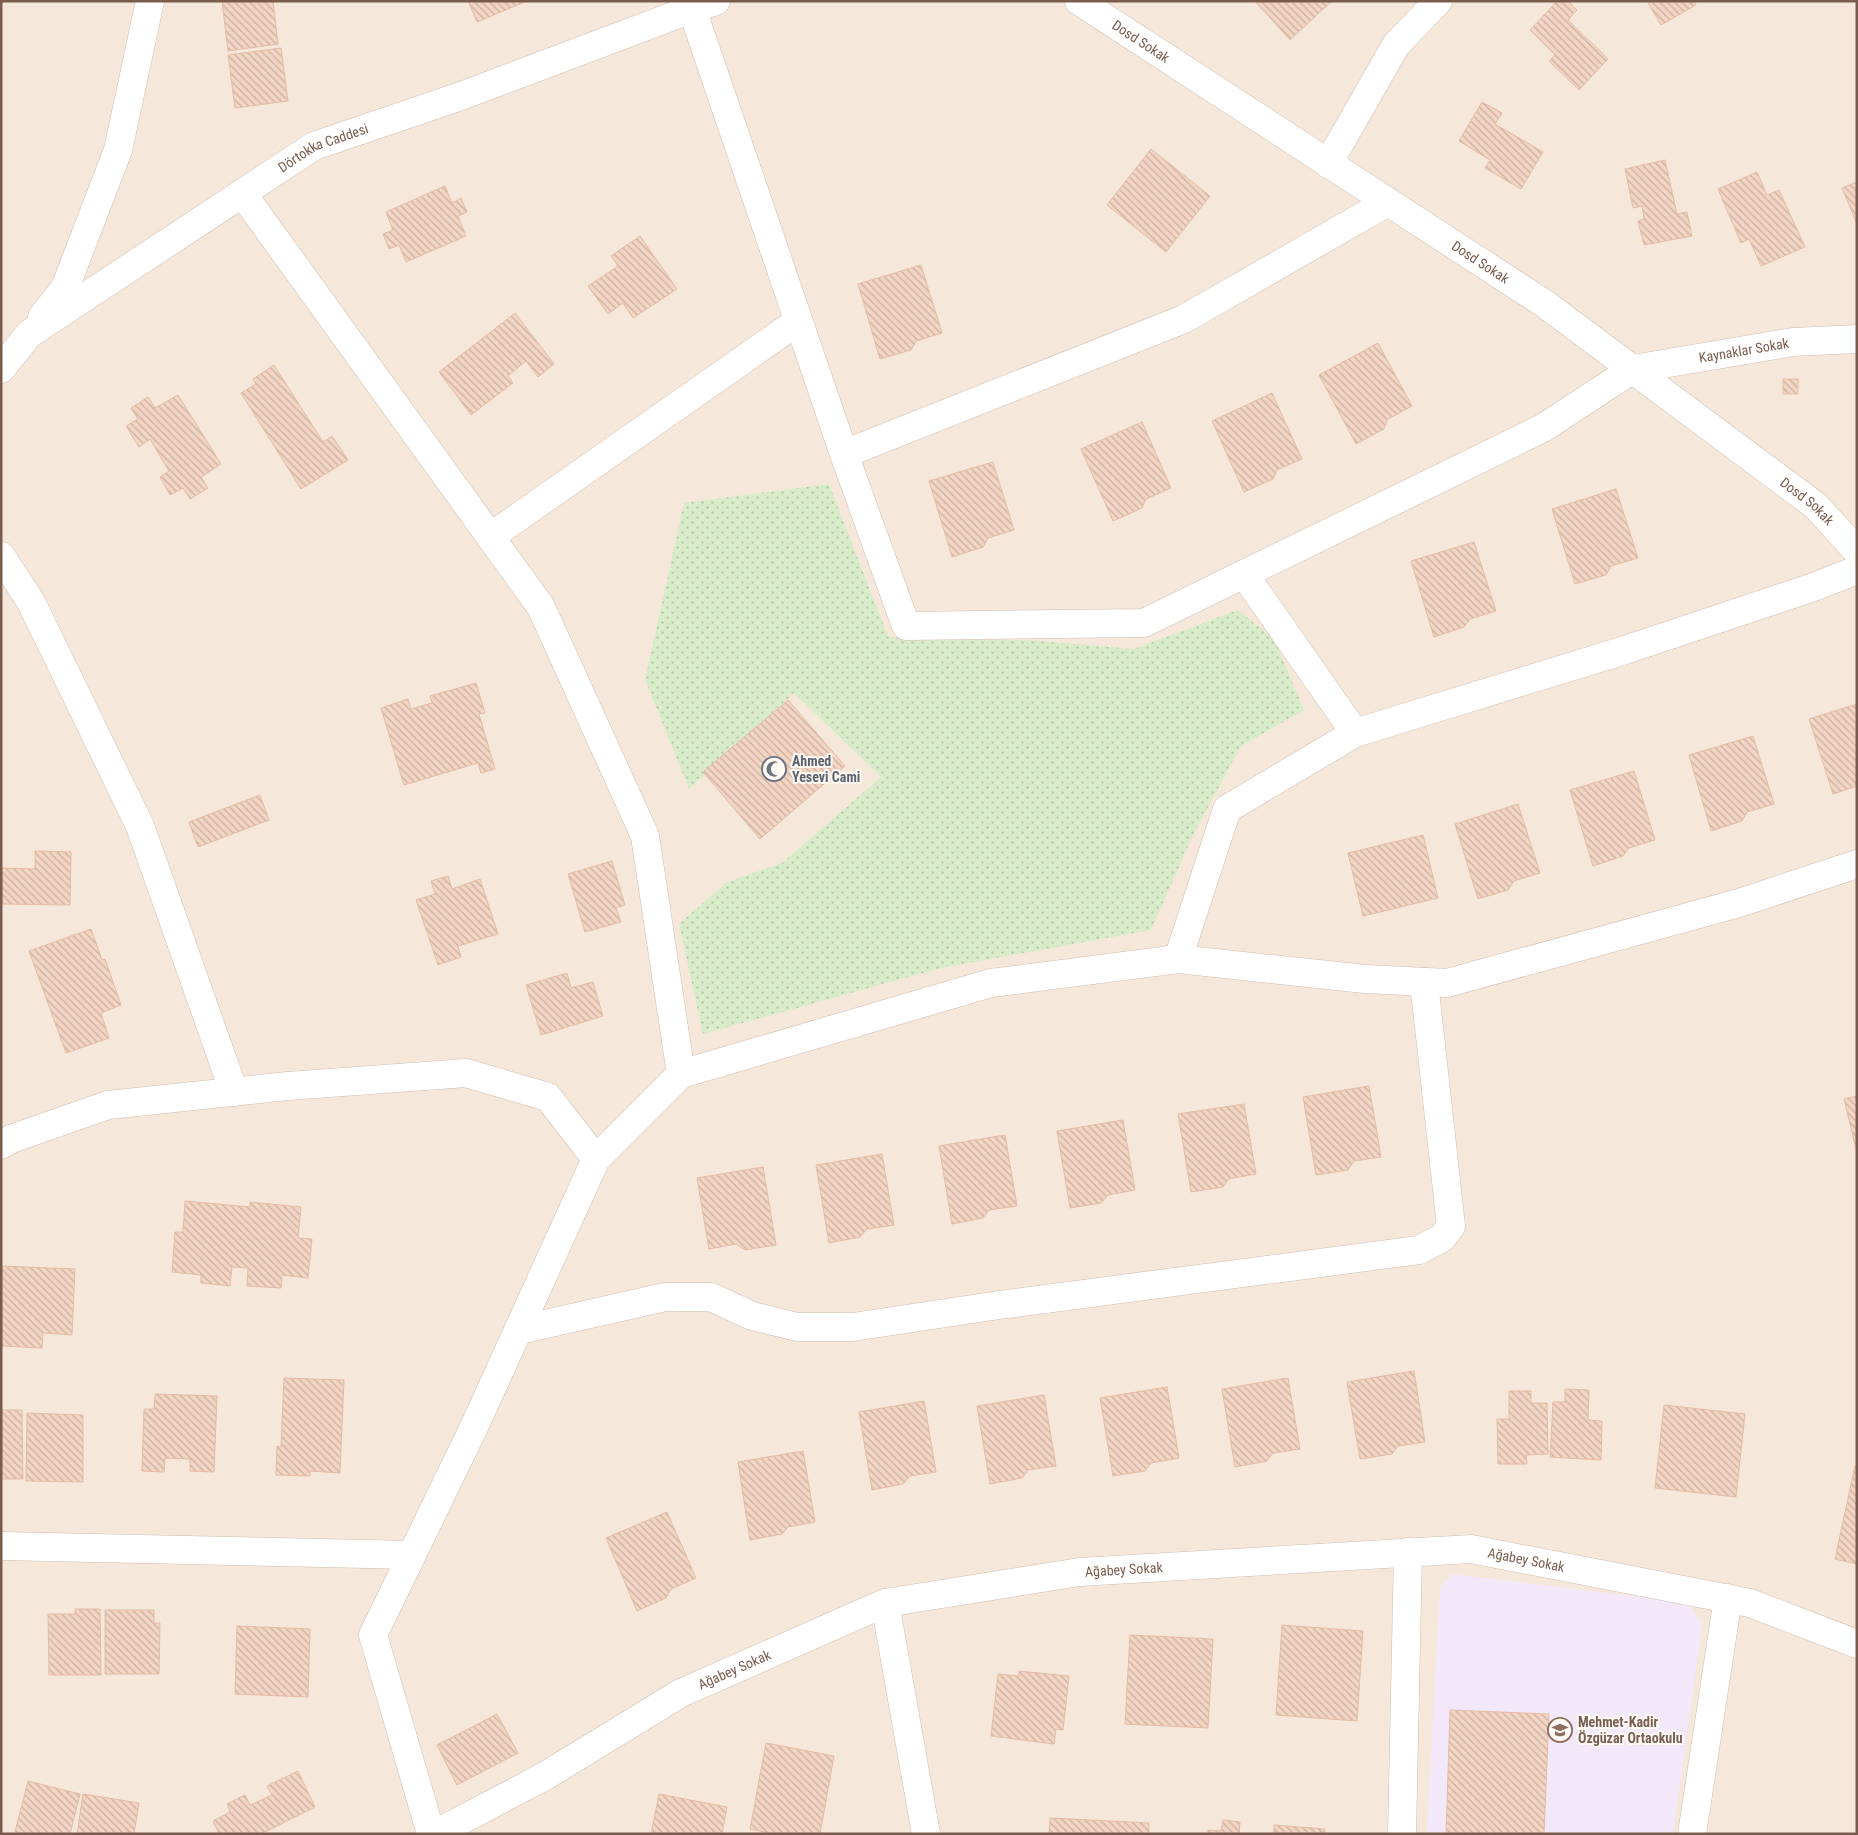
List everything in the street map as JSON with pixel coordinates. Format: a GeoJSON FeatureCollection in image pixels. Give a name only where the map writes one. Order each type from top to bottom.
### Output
{"type":"FeatureCollection","features":[{"type":"Feature","properties":{"kind":"street"},"geometry":{"type":"LineString","coordinates":[[29,334],[65,288],[118,150],[150,1]]}},
{"type":"Feature","properties":{"kind":"street"},"geometry":{"type":"LineString","coordinates":[[1328,164],[1396,45],[1438,1]]}},
{"type":"Feature","properties":{"kind":"street","name":"Dosd Sokak"},"geometry":{"type":"LineString","coordinates":[[1079,2],[1544,304],[1816,506],[1857,551]]}},
{"type":"Feature","properties":{"kind":"street"},"geometry":{"type":"LineString","coordinates":[[704,4],[798,322],[906,626],[1144,623],[1543,428],[1633,370]]}},
{"type":"Feature","properties":{"kind":"street","name":"Dörtokka Caddesi"},"geometry":{"type":"LineString","coordinates":[[1,369],[29,334],[314,146],[461,96],[704,4]]}},
{"type":"Feature","properties":{"kind":"street"},"geometry":{"type":"LineString","coordinates":[[242,193],[541,606],[645,836],[682,1074]]}},
{"type":"Feature","properties":{"kind":"street"},"geometry":{"type":"LineString","coordinates":[[844,454],[1184,319],[1388,202]]}},
{"type":"Feature","properties":{"kind":"street"},"geometry":{"type":"LineString","coordinates":[[490,537],[798,322]]}},
{"type":"Feature","properties":{"kind":"street","name":"Kaynaklar Sokak"},"geometry":{"type":"LineString","coordinates":[[1633,370],[1793,342],[1857,339]]}},
{"type":"Feature","properties":{"kind":"street"},"geometry":{"type":"LineString","coordinates":[[1,556],[30,602],[140,826],[234,1092]]}},
{"type":"Feature","properties":{"kind":"street"},"geometry":{"type":"LineString","coordinates":[[1178,959],[1227,809],[1355,733],[1625,650],[1811,588],[1857,570]]}},
{"type":"Feature","properties":{"kind":"street"},"geometry":{"type":"LineString","coordinates":[[1244,574],[1355,733]]}},
{"type":"Feature","properties":{"kind":"street"},"geometry":{"type":"LineString","coordinates":[[433,1834],[373,1635],[520,1330],[596,1159],[682,1074],[991,983],[1178,959],[1365,979],[1447,983],[1739,903],[1857,864]]}},
{"type":"Feature","properties":{"kind":"street"},"geometry":{"type":"LineString","coordinates":[[520,1330],[665,1296],[711,1297],[752,1316],[798,1327],[853,1328],[999,1305],[1418,1250],[1442,1238],[1451,1226],[1424,982]]}},
{"type":"Feature","properties":{"kind":"street"},"geometry":{"type":"LineString","coordinates":[[1,1145],[11,1139],[108,1105],[288,1086],[466,1073],[548,1097],[596,1159]]}},
{"type":"Feature","properties":{"kind":"street"},"geometry":{"type":"LineString","coordinates":[[1,1546],[412,1555]]}},
{"type":"Feature","properties":{"kind":"street","name":"Ağabey Sokak"},"geometry":{"type":"LineString","coordinates":[[433,1834],[545,1776],[681,1694],[885,1604],[1080,1572],[1471,1548],[1750,1603],[1857,1644]]}},
{"type":"Feature","properties":{"kind":"street"},"geometry":{"type":"LineString","coordinates":[[1402,1834],[1408,1552]]}},
{"type":"Feature","properties":{"kind":"street"},"geometry":{"type":"LineString","coordinates":[[1692,1834],[1728,1598]]}},
{"type":"Feature","properties":{"kind":"street"},"geometry":{"type":"LineString","coordinates":[[885,1604],[926,1834]]}},
{"type":"Feature","properties":{"kind":"shaded area"},"geometry":{"type":"Polygon","coordinates":[[[1,1],[1857,1],[1857,1834],[1,1834],[1,1]]]}},
{"type":"Feature","properties":{"kind":"shaded area","name":"Mehmet-Kadir Özgüzar Ortaokulu"},"geometry":{"type":"Polygon","coordinates":[[[1452,1574],[1689,1603],[1702,1626],[1673,1834],[1427,1834],[1440,1587],[1452,1574]]]}},
{"type":"Feature","properties":{"kind":"green space"},"geometry":{"type":"Polygon","coordinates":[[[829,484],[888,636],[906,639],[1027,640],[1134,649],[1238,610],[1274,639],[1304,710],[1241,746],[1194,833],[1151,930],[941,968],[703,1034],[679,924],[727,882],[782,863],[881,777],[794,693],[689,789],[645,680],[684,503],[829,484]]]}},
{"type":"Feature","properties":{"kind":"building"},"geometry":{"type":"Polygon","coordinates":[[[222,1],[273,1],[278,44],[228,51],[222,1]]]}},
{"type":"Feature","properties":{"kind":"building"},"geometry":{"type":"Polygon","coordinates":[[[468,1],[527,1],[477,22],[468,1]]]}},
{"type":"Feature","properties":{"kind":"building"},"geometry":{"type":"Polygon","coordinates":[[[1255,1],[1332,1],[1290,40],[1255,1]]]}},
{"type":"Feature","properties":{"kind":"building"},"geometry":{"type":"Polygon","coordinates":[[[1557,1],[1568,1],[1577,10],[1568,20],[1608,59],[1579,90],[1549,61],[1555,55],[1530,30],[1557,1]]]}},
{"type":"Feature","properties":{"kind":"building"},"geometry":{"type":"Polygon","coordinates":[[[1647,1],[1694,1],[1696,5],[1661,25],[1647,1]]]}},
{"type":"Feature","properties":{"kind":"building"},"geometry":{"type":"Polygon","coordinates":[[[281,48],[288,101],[235,108],[228,55],[281,48]]]}},
{"type":"Feature","properties":{"kind":"building"},"geometry":{"type":"Polygon","coordinates":[[[1482,102],[1502,113],[1495,124],[1543,152],[1521,189],[1485,168],[1490,160],[1459,141],[1482,102]]]}},
{"type":"Feature","properties":{"kind":"building"},"geometry":{"type":"Polygon","coordinates":[[[1151,149],[1210,196],[1166,252],[1107,205],[1151,149]]]}},
{"type":"Feature","properties":{"kind":"building"},"geometry":{"type":"Polygon","coordinates":[[[1665,160],[1677,214],[1687,212],[1692,236],[1644,245],[1638,221],[1644,219],[1642,206],[1633,208],[1625,169],[1665,160]]]}},
{"type":"Feature","properties":{"kind":"building"},"geometry":{"type":"Polygon","coordinates":[[[1757,172],[1767,195],[1779,190],[1805,247],[1761,266],[1749,239],[1741,243],[1718,189],[1757,172]]]}},
{"type":"Feature","properties":{"kind":"building"},"geometry":{"type":"Polygon","coordinates":[[[1857,182],[1857,224],[1842,188],[1857,182]]]}},
{"type":"Feature","properties":{"kind":"building"},"geometry":{"type":"Polygon","coordinates":[[[445,186],[452,203],[461,198],[467,212],[458,216],[466,236],[406,262],[399,245],[389,249],[383,234],[393,230],[386,212],[445,186]]]}},
{"type":"Feature","properties":{"kind":"building"},"geometry":{"type":"Polygon","coordinates":[[[640,236],[677,289],[633,318],[623,303],[608,314],[588,286],[618,266],[611,256],[640,236]]]}},
{"type":"Feature","properties":{"kind":"building"},"geometry":{"type":"Polygon","coordinates":[[[921,265],[942,333],[916,341],[911,350],[880,359],[858,284],[921,265]]]}},
{"type":"Feature","properties":{"kind":"building"},"geometry":{"type":"Polygon","coordinates":[[[515,313],[554,364],[538,377],[526,361],[508,376],[513,383],[471,415],[439,372],[515,313]]]}},
{"type":"Feature","properties":{"kind":"building"},"geometry":{"type":"Polygon","coordinates":[[[1378,343],[1412,406],[1388,419],[1384,429],[1356,444],[1319,375],[1378,343]]]}},
{"type":"Feature","properties":{"kind":"building"},"geometry":{"type":"Polygon","coordinates":[[[274,365],[323,442],[332,436],[348,460],[301,489],[241,393],[256,384],[253,379],[274,365]]]}},
{"type":"Feature","properties":{"kind":"building"},"geometry":{"type":"Polygon","coordinates":[[[1783,379],[1798,379],[1798,394],[1783,394],[1783,379]]]}},
{"type":"Feature","properties":{"kind":"building"},"geometry":{"type":"Polygon","coordinates":[[[1272,393],[1302,459],[1277,470],[1273,479],[1244,492],[1212,421],[1272,393]]]}},
{"type":"Feature","properties":{"kind":"building"},"geometry":{"type":"Polygon","coordinates":[[[178,395],[221,464],[201,477],[208,488],[190,499],[183,488],[170,495],[160,477],[169,471],[150,439],[139,447],[126,426],[138,419],[131,408],[148,397],[155,408],[178,395]]]}},
{"type":"Feature","properties":{"kind":"building"},"geometry":{"type":"Polygon","coordinates":[[[1142,422],[1171,488],[1146,499],[1142,508],[1113,521],[1081,449],[1142,422]]]}},
{"type":"Feature","properties":{"kind":"building"},"geometry":{"type":"Polygon","coordinates":[[[993,462],[1014,530],[988,538],[983,547],[952,557],[929,481],[993,462]]]}},
{"type":"Feature","properties":{"kind":"building"},"geometry":{"type":"Polygon","coordinates":[[[1616,489],[1638,558],[1611,566],[1606,575],[1575,584],[1552,509],[1616,489]]]}},
{"type":"Feature","properties":{"kind":"building"},"geometry":{"type":"Polygon","coordinates":[[[1474,542],[1496,611],[1470,619],[1464,627],[1434,637],[1411,561],[1474,542]]]}},
{"type":"Feature","properties":{"kind":"building"},"geometry":{"type":"Polygon","coordinates":[[[476,683],[485,713],[479,714],[495,769],[481,773],[478,763],[404,785],[381,708],[408,699],[411,709],[432,703],[430,696],[476,683]]]}},
{"type":"Feature","properties":{"kind":"building","name":"Ahmed Yesevi Cami"},"geometry":{"type":"Polygon","coordinates":[[[788,700],[845,766],[760,839],[703,772],[788,700]]]}},
{"type":"Feature","properties":{"kind":"building"},"geometry":{"type":"Polygon","coordinates":[[[1857,704],[1857,786],[1833,794],[1809,719],[1857,704]]]}},
{"type":"Feature","properties":{"kind":"building"},"geometry":{"type":"Polygon","coordinates":[[[1753,736],[1774,804],[1747,812],[1742,821],[1711,831],[1689,755],[1753,736]]]}},
{"type":"Feature","properties":{"kind":"building"},"geometry":{"type":"Polygon","coordinates":[[[1634,771],[1655,840],[1629,848],[1623,856],[1593,866],[1570,790],[1634,771]]]}},
{"type":"Feature","properties":{"kind":"building"},"geometry":{"type":"Polygon","coordinates":[[[260,795],[269,820],[198,847],[189,822],[260,795]]]}},
{"type":"Feature","properties":{"kind":"building"},"geometry":{"type":"Polygon","coordinates":[[[1518,804],[1540,873],[1514,881],[1508,890],[1478,899],[1455,824],[1518,804]]]}},
{"type":"Feature","properties":{"kind":"building"},"geometry":{"type":"Polygon","coordinates":[[[1423,835],[1438,898],[1363,916],[1348,853],[1423,835]]]}},
{"type":"Feature","properties":{"kind":"building"},"geometry":{"type":"Polygon","coordinates":[[[35,851],[71,852],[70,905],[1,904],[1,868],[35,869],[35,851]]]}},
{"type":"Feature","properties":{"kind":"building"},"geometry":{"type":"Polygon","coordinates":[[[612,861],[625,905],[616,908],[621,922],[585,932],[568,874],[612,861]]]}},
{"type":"Feature","properties":{"kind":"building"},"geometry":{"type":"Polygon","coordinates":[[[448,876],[452,889],[480,879],[498,934],[458,946],[461,957],[438,965],[416,900],[435,894],[431,881],[448,876]]]}},
{"type":"Feature","properties":{"kind":"building"},"geometry":{"type":"Polygon","coordinates":[[[91,929],[102,960],[105,959],[121,1005],[101,1013],[109,1038],[66,1053],[29,951],[91,929]]]}},
{"type":"Feature","properties":{"kind":"building"},"geometry":{"type":"Polygon","coordinates":[[[567,973],[571,988],[593,982],[603,1016],[541,1035],[526,985],[567,973]]]}},
{"type":"Feature","properties":{"kind":"building"},"geometry":{"type":"Polygon","coordinates":[[[1369,1086],[1381,1157],[1354,1161],[1348,1170],[1316,1175],[1303,1097],[1369,1086]]]}},
{"type":"Feature","properties":{"kind":"building"},"geometry":{"type":"Polygon","coordinates":[[[1857,1096],[1857,1153],[1844,1099],[1857,1096]]]}},
{"type":"Feature","properties":{"kind":"building"},"geometry":{"type":"Polygon","coordinates":[[[1244,1104],[1256,1174],[1229,1179],[1223,1187],[1191,1192],[1178,1114],[1244,1104]]]}},
{"type":"Feature","properties":{"kind":"building"},"geometry":{"type":"Polygon","coordinates":[[[1123,1120],[1135,1190],[1108,1195],[1101,1203],[1070,1208],[1057,1131],[1123,1120]]]}},
{"type":"Feature","properties":{"kind":"building"},"geometry":{"type":"Polygon","coordinates":[[[1005,1135],[1017,1206],[989,1210],[983,1218],[952,1224],[939,1146],[1005,1135]]]}},
{"type":"Feature","properties":{"kind":"building"},"geometry":{"type":"Polygon","coordinates":[[[882,1154],[894,1225],[867,1229],[860,1237],[829,1243],[816,1165],[882,1154]]]}},
{"type":"Feature","properties":{"kind":"building"},"geometry":{"type":"Polygon","coordinates":[[[763,1167],[776,1245],[745,1250],[736,1244],[709,1249],[697,1178],[763,1167]]]}},
{"type":"Feature","properties":{"kind":"building"},"geometry":{"type":"Polygon","coordinates":[[[185,1201],[250,1207],[250,1202],[301,1207],[298,1238],[312,1239],[308,1278],[282,1275],[281,1288],[247,1286],[248,1268],[232,1267],[230,1286],[201,1283],[201,1275],[172,1272],[175,1232],[183,1232],[185,1201]]]}},
{"type":"Feature","properties":{"kind":"building"},"geometry":{"type":"Polygon","coordinates":[[[1,1266],[75,1269],[72,1335],[43,1333],[42,1348],[1,1346],[1,1266]]]}},
{"type":"Feature","properties":{"kind":"building"},"geometry":{"type":"Polygon","coordinates":[[[1414,1371],[1425,1442],[1398,1446],[1392,1454],[1360,1459],[1347,1382],[1414,1371]]]}},
{"type":"Feature","properties":{"kind":"building"},"geometry":{"type":"Polygon","coordinates":[[[284,1378],[344,1380],[340,1473],[310,1471],[310,1476],[276,1475],[277,1446],[281,1447],[284,1378]]]}},
{"type":"Feature","properties":{"kind":"building"},"geometry":{"type":"Polygon","coordinates":[[[1288,1378],[1300,1449],[1273,1453],[1267,1461],[1235,1467],[1222,1389],[1288,1378]]]}},
{"type":"Feature","properties":{"kind":"building"},"geometry":{"type":"Polygon","coordinates":[[[1167,1387],[1179,1458],[1151,1463],[1145,1471],[1113,1476],[1100,1398],[1167,1387]]]}},
{"type":"Feature","properties":{"kind":"building"},"geometry":{"type":"Polygon","coordinates":[[[1565,1389],[1589,1390],[1588,1420],[1602,1421],[1601,1460],[1550,1457],[1553,1402],[1565,1402],[1565,1389]]]}},
{"type":"Feature","properties":{"kind":"building"},"geometry":{"type":"Polygon","coordinates":[[[1509,1391],[1531,1391],[1531,1403],[1547,1403],[1548,1454],[1526,1455],[1527,1464],[1498,1464],[1497,1419],[1509,1419],[1509,1391]]]}},
{"type":"Feature","properties":{"kind":"building"},"geometry":{"type":"Polygon","coordinates":[[[155,1394],[217,1396],[214,1472],[190,1471],[190,1459],[165,1458],[164,1472],[142,1471],[144,1409],[154,1409],[155,1394]]]}},
{"type":"Feature","properties":{"kind":"building"},"geometry":{"type":"Polygon","coordinates":[[[1044,1395],[1056,1466],[1028,1470],[1022,1478],[990,1484],[977,1406],[1044,1395]]]}},
{"type":"Feature","properties":{"kind":"building"},"geometry":{"type":"Polygon","coordinates":[[[924,1401],[936,1472],[910,1476],[903,1484],[872,1490],[859,1412],[924,1401]]]}},
{"type":"Feature","properties":{"kind":"building"},"geometry":{"type":"Polygon","coordinates":[[[1664,1405],[1745,1414],[1736,1497],[1655,1488],[1664,1405]]]}},
{"type":"Feature","properties":{"kind":"building"},"geometry":{"type":"Polygon","coordinates":[[[1,1410],[22,1410],[23,1479],[1,1479],[1,1410]]]}},
{"type":"Feature","properties":{"kind":"building"},"geometry":{"type":"Polygon","coordinates":[[[27,1413],[83,1415],[83,1482],[26,1481],[27,1413]]]}},
{"type":"Feature","properties":{"kind":"building"},"geometry":{"type":"Polygon","coordinates":[[[803,1451],[815,1522],[788,1527],[782,1534],[750,1540],[738,1462],[803,1451]]]}},
{"type":"Feature","properties":{"kind":"building"},"geometry":{"type":"Polygon","coordinates":[[[1855,1466],[1857,1466],[1857,1564],[1835,1559],[1855,1466]]]}},
{"type":"Feature","properties":{"kind":"building"},"geometry":{"type":"Polygon","coordinates":[[[667,1512],[696,1578],[671,1589],[666,1598],[637,1611],[606,1538],[667,1512]]]}},
{"type":"Feature","properties":{"kind":"building"},"geometry":{"type":"Polygon","coordinates":[[[75,1609],[100,1609],[101,1675],[49,1675],[48,1614],[75,1614],[75,1609]]]}},
{"type":"Feature","properties":{"kind":"building"},"geometry":{"type":"Polygon","coordinates":[[[105,1610],[154,1610],[154,1623],[160,1623],[159,1674],[105,1674],[105,1610]]]}},
{"type":"Feature","properties":{"kind":"building"},"geometry":{"type":"Polygon","coordinates":[[[1282,1625],[1363,1631],[1357,1721],[1276,1715],[1282,1625]]]}},
{"type":"Feature","properties":{"kind":"building"},"geometry":{"type":"Polygon","coordinates":[[[237,1626],[310,1629],[308,1697],[235,1694],[237,1626]]]}},
{"type":"Feature","properties":{"kind":"building"},"geometry":{"type":"Polygon","coordinates":[[[1130,1635],[1213,1639],[1208,1728],[1125,1724],[1130,1635]]]}},
{"type":"Feature","properties":{"kind":"building"},"geometry":{"type":"Polygon","coordinates":[[[1019,1671],[1069,1676],[1063,1730],[1056,1729],[1054,1744],[991,1736],[998,1674],[1019,1676],[1019,1671]]]}},
{"type":"Feature","properties":{"kind":"building"},"geometry":{"type":"Polygon","coordinates":[[[1450,1710],[1549,1714],[1544,1834],[1446,1834],[1450,1710]]]}},
{"type":"Feature","properties":{"kind":"building"},"geometry":{"type":"Polygon","coordinates":[[[497,1714],[518,1753],[457,1785],[437,1745],[497,1714]]]}},
{"type":"Feature","properties":{"kind":"building"},"geometry":{"type":"Polygon","coordinates":[[[766,1743],[834,1756],[820,1834],[774,1834],[750,1829],[766,1743]]]}},
{"type":"Feature","properties":{"kind":"building"},"geometry":{"type":"Polygon","coordinates":[[[298,1771],[315,1807],[261,1834],[219,1834],[213,1821],[230,1812],[227,1804],[245,1795],[250,1805],[272,1795],[267,1786],[298,1771]]]}},
{"type":"Feature","properties":{"kind":"building"},"geometry":{"type":"Polygon","coordinates":[[[28,1781],[80,1794],[70,1834],[23,1834],[15,1832],[28,1781]]]}},
{"type":"Feature","properties":{"kind":"building"},"geometry":{"type":"Polygon","coordinates":[[[83,1794],[139,1803],[134,1834],[77,1834],[83,1794]]]}},
{"type":"Feature","properties":{"kind":"building"},"geometry":{"type":"Polygon","coordinates":[[[659,1794],[727,1807],[722,1834],[651,1834],[659,1794]]]}},
{"type":"Feature","properties":{"kind":"building"},"geometry":{"type":"Polygon","coordinates":[[[1050,1818],[1149,1823],[1149,1834],[1049,1834],[1050,1818]]]}},
{"type":"Feature","properties":{"kind":"building"},"geometry":{"type":"Polygon","coordinates":[[[1223,1820],[1240,1822],[1239,1834],[1208,1834],[1208,1830],[1221,1831],[1223,1820]]]}},
{"type":"Feature","properties":{"kind":"building"},"geometry":{"type":"Polygon","coordinates":[[[1274,1825],[1325,1829],[1324,1834],[1274,1834],[1274,1825]]]}},
{"type":"Feature","properties":{"kind":"place","name":"Ahmed Yesevi Cami"},"geometry":{"type":"Point","coordinates":[774,769]}},
{"type":"Feature","properties":{"kind":"place","name":"Mehmet-Kadir Özgüzar Ortaokulu"},"geometry":{"type":"Point","coordinates":[1560,1730]}}]}
